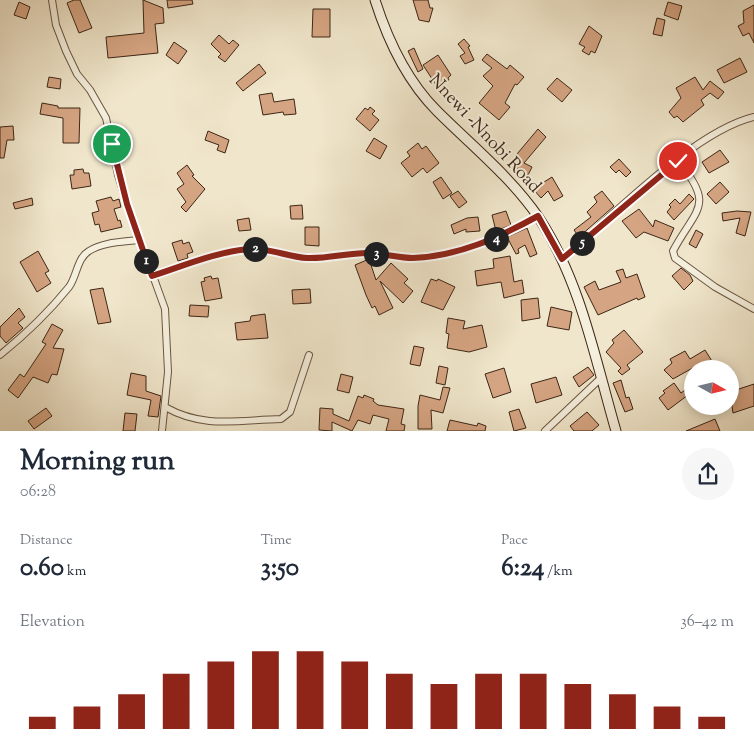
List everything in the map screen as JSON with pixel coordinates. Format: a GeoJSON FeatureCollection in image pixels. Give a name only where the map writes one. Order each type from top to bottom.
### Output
{"type":"FeatureCollection","features":[{"type":"Feature","properties":{"kind":"main road","name":"Nnewi -Nnobi Road"},"geometry":{"type":"LineString","coordinates":[[375,0],[392,49],[415,85],[436,110],[488,159],[538,216],[562,259],[575,288],[616,431]]}},
{"type":"Feature","properties":{"kind":"street"},"geometry":{"type":"LineString","coordinates":[[52,0],[56,25],[66,51],[77,74],[90,90],[106,118],[118,175],[138,240],[165,309],[168,338],[162,431]]}},
{"type":"Feature","properties":{"kind":"street"},"geometry":{"type":"LineString","coordinates":[[562,259],[678,161],[707,139],[736,122],[754,117]]}},
{"type":"Feature","properties":{"kind":"street"},"geometry":{"type":"LineString","coordinates":[[678,161],[692,178],[700,200],[694,219],[673,251],[674,258],[703,279],[754,309]]}},
{"type":"Feature","properties":{"kind":"street"},"geometry":{"type":"LineString","coordinates":[[152,276],[204,260],[253,249],[304,258],[368,253],[412,258],[432,255],[469,248],[499,238],[538,216]]}},
{"type":"Feature","properties":{"kind":"street"},"geometry":{"type":"LineString","coordinates":[[0,355],[35,326],[62,295],[74,280],[82,257],[90,250],[106,244],[138,240]]}},
{"type":"Feature","properties":{"kind":"street"},"geometry":{"type":"LineString","coordinates":[[165,407],[183,417],[200,421],[281,419],[290,412],[309,355]]}},
{"type":"Feature","properties":{"kind":"street"},"geometry":{"type":"LineString","coordinates":[[544,431],[601,378]]}},
{"type":"Feature","properties":{"kind":"building"},"geometry":{"type":"Polygon","coordinates":[[[80,0],[92,28],[79,33],[67,3],[80,0]]]}},
{"type":"Feature","properties":{"kind":"building"},"geometry":{"type":"Polygon","coordinates":[[[143,0],[163,8],[164,23],[155,24],[158,53],[108,58],[106,37],[144,33],[143,0]]]}},
{"type":"Feature","properties":{"kind":"building"},"geometry":{"type":"Polygon","coordinates":[[[167,0],[192,0],[193,4],[168,8],[167,0]]]}},
{"type":"Feature","properties":{"kind":"building"},"geometry":{"type":"Polygon","coordinates":[[[413,0],[428,0],[430,8],[433,8],[429,22],[419,20],[413,0]]]}},
{"type":"Feature","properties":{"kind":"building"},"geometry":{"type":"Polygon","coordinates":[[[19,2],[30,7],[26,19],[14,15],[19,2]]]}},
{"type":"Feature","properties":{"kind":"building"},"geometry":{"type":"Polygon","coordinates":[[[668,2],[682,6],[678,20],[664,15],[668,2]]]}},
{"type":"Feature","properties":{"kind":"building"},"geometry":{"type":"Polygon","coordinates":[[[754,5],[754,43],[749,33],[743,36],[738,26],[744,23],[743,11],[754,5]]]}},
{"type":"Feature","properties":{"kind":"building"},"geometry":{"type":"Polygon","coordinates":[[[313,9],[330,9],[330,37],[312,37],[313,9]]]}},
{"type":"Feature","properties":{"kind":"building"},"geometry":{"type":"Polygon","coordinates":[[[657,18],[665,20],[662,36],[653,34],[657,18]]]}},
{"type":"Feature","properties":{"kind":"building"},"geometry":{"type":"Polygon","coordinates":[[[589,26],[602,36],[595,53],[591,51],[589,55],[582,51],[585,47],[579,44],[589,26]]]}},
{"type":"Feature","properties":{"kind":"building"},"geometry":{"type":"Polygon","coordinates":[[[219,35],[229,44],[233,40],[239,45],[225,62],[218,57],[221,54],[211,44],[219,35]]]}},
{"type":"Feature","properties":{"kind":"building"},"geometry":{"type":"Polygon","coordinates":[[[464,39],[470,46],[468,47],[474,60],[465,64],[460,56],[465,53],[458,44],[464,39]]]}},
{"type":"Feature","properties":{"kind":"building"},"geometry":{"type":"Polygon","coordinates":[[[174,42],[187,51],[178,64],[166,55],[174,42]]]}},
{"type":"Feature","properties":{"kind":"building"},"geometry":{"type":"Polygon","coordinates":[[[414,48],[423,69],[418,72],[408,51],[414,48]]]}},
{"type":"Feature","properties":{"kind":"building"},"geometry":{"type":"Polygon","coordinates":[[[487,54],[507,69],[510,65],[524,77],[517,85],[515,84],[505,103],[510,107],[499,120],[479,103],[493,86],[483,76],[492,68],[482,60],[487,54]]]}},
{"type":"Feature","properties":{"kind":"building"},"geometry":{"type":"Polygon","coordinates":[[[438,55],[451,75],[448,78],[449,80],[440,86],[439,84],[436,85],[423,65],[438,55]]]}},
{"type":"Feature","properties":{"kind":"building"},"geometry":{"type":"Polygon","coordinates":[[[740,58],[747,72],[724,83],[717,70],[740,58]]]}},
{"type":"Feature","properties":{"kind":"building"},"geometry":{"type":"Polygon","coordinates":[[[259,64],[266,73],[243,91],[236,83],[259,64]]]}},
{"type":"Feature","properties":{"kind":"building"},"geometry":{"type":"Polygon","coordinates":[[[49,77],[61,79],[60,89],[47,87],[49,77]]]}},
{"type":"Feature","properties":{"kind":"building"},"geometry":{"type":"Polygon","coordinates":[[[695,77],[703,90],[710,81],[724,92],[718,99],[710,93],[701,100],[704,105],[683,122],[677,116],[674,118],[669,112],[681,98],[676,88],[695,77]]]}},
{"type":"Feature","properties":{"kind":"building"},"geometry":{"type":"Polygon","coordinates":[[[557,78],[572,90],[562,102],[547,89],[557,78]]]}},
{"type":"Feature","properties":{"kind":"building"},"geometry":{"type":"Polygon","coordinates":[[[272,93],[274,102],[294,99],[296,114],[284,115],[283,112],[263,115],[259,95],[272,93]]]}},
{"type":"Feature","properties":{"kind":"building"},"geometry":{"type":"Polygon","coordinates":[[[42,103],[58,106],[58,108],[80,108],[79,143],[63,143],[63,118],[40,114],[42,103]]]}},
{"type":"Feature","properties":{"kind":"building"},"geometry":{"type":"Polygon","coordinates":[[[370,107],[375,111],[372,114],[379,120],[370,131],[356,119],[365,108],[368,110],[370,107]]]}},
{"type":"Feature","properties":{"kind":"building"},"geometry":{"type":"Polygon","coordinates":[[[13,126],[14,140],[7,140],[4,158],[0,158],[0,127],[13,126]]]}},
{"type":"Feature","properties":{"kind":"building"},"geometry":{"type":"Polygon","coordinates":[[[538,129],[546,137],[524,163],[532,167],[528,175],[512,166],[517,154],[538,129]]]}},
{"type":"Feature","properties":{"kind":"building"},"geometry":{"type":"Polygon","coordinates":[[[208,131],[229,140],[225,153],[217,150],[219,145],[205,140],[208,131]]]}},
{"type":"Feature","properties":{"kind":"building"},"geometry":{"type":"Polygon","coordinates":[[[374,138],[387,146],[380,159],[366,151],[374,138]]]}},
{"type":"Feature","properties":{"kind":"building"},"geometry":{"type":"Polygon","coordinates":[[[418,143],[422,149],[426,146],[439,163],[427,173],[423,168],[412,177],[401,163],[410,156],[407,152],[418,143]]]}},
{"type":"Feature","properties":{"kind":"building"},"geometry":{"type":"Polygon","coordinates":[[[720,150],[729,162],[709,173],[702,162],[720,150]]]}},
{"type":"Feature","properties":{"kind":"building"},"geometry":{"type":"Polygon","coordinates":[[[619,159],[631,172],[626,177],[619,170],[616,173],[610,167],[619,159]]]}},
{"type":"Feature","properties":{"kind":"building"},"geometry":{"type":"Polygon","coordinates":[[[187,165],[194,175],[192,176],[205,189],[186,212],[181,207],[186,202],[177,189],[184,184],[177,173],[187,165]]]}},
{"type":"Feature","properties":{"kind":"building"},"geometry":{"type":"Polygon","coordinates":[[[83,169],[84,173],[89,173],[91,186],[72,189],[70,175],[74,175],[74,170],[83,169]]]}},
{"type":"Feature","properties":{"kind":"building"},"geometry":{"type":"Polygon","coordinates":[[[441,177],[452,193],[443,199],[433,182],[441,177]]]}},
{"type":"Feature","properties":{"kind":"building"},"geometry":{"type":"Polygon","coordinates":[[[552,177],[563,196],[554,201],[548,191],[541,198],[533,189],[552,177]]]}},
{"type":"Feature","properties":{"kind":"building"},"geometry":{"type":"Polygon","coordinates":[[[720,182],[729,192],[716,204],[707,194],[720,182]]]}},
{"type":"Feature","properties":{"kind":"building"},"geometry":{"type":"Polygon","coordinates":[[[458,191],[467,202],[459,208],[450,196],[458,191]]]}},
{"type":"Feature","properties":{"kind":"building"},"geometry":{"type":"Polygon","coordinates":[[[602,191],[614,206],[579,237],[574,230],[591,217],[587,212],[597,202],[594,197],[602,191]]]}},
{"type":"Feature","properties":{"kind":"building"},"geometry":{"type":"Polygon","coordinates":[[[689,194],[694,199],[674,220],[667,212],[671,207],[669,205],[675,199],[680,204],[689,194]]]}},
{"type":"Feature","properties":{"kind":"building"},"geometry":{"type":"Polygon","coordinates":[[[111,197],[113,201],[119,199],[121,207],[114,209],[122,227],[101,232],[99,224],[95,225],[92,213],[99,211],[96,201],[111,197]]]}},
{"type":"Feature","properties":{"kind":"building"},"geometry":{"type":"Polygon","coordinates":[[[32,198],[33,205],[15,209],[13,203],[32,198]]]}},
{"type":"Feature","properties":{"kind":"building"},"geometry":{"type":"Polygon","coordinates":[[[302,205],[303,219],[291,219],[290,206],[302,205]]]}},
{"type":"Feature","properties":{"kind":"building"},"geometry":{"type":"Polygon","coordinates":[[[639,209],[653,227],[655,220],[674,228],[668,241],[644,232],[636,238],[622,221],[639,209]]]}},
{"type":"Feature","properties":{"kind":"building"},"geometry":{"type":"Polygon","coordinates":[[[506,211],[511,225],[496,231],[492,215],[506,211]]]}},
{"type":"Feature","properties":{"kind":"building"},"geometry":{"type":"Polygon","coordinates":[[[751,212],[745,236],[736,233],[740,218],[723,221],[722,213],[751,212]]]}},
{"type":"Feature","properties":{"kind":"building"},"geometry":{"type":"Polygon","coordinates":[[[478,217],[480,231],[466,232],[466,229],[454,234],[451,225],[467,218],[478,217]]]}},
{"type":"Feature","properties":{"kind":"building"},"geometry":{"type":"Polygon","coordinates":[[[249,218],[251,230],[239,231],[237,220],[249,218]]]}},
{"type":"Feature","properties":{"kind":"building"},"geometry":{"type":"Polygon","coordinates":[[[305,227],[319,227],[319,246],[305,245],[305,227]]]}},
{"type":"Feature","properties":{"kind":"building"},"geometry":{"type":"Polygon","coordinates":[[[527,228],[537,254],[530,257],[525,245],[518,249],[519,253],[516,254],[507,237],[527,228]]]}},
{"type":"Feature","properties":{"kind":"building"},"geometry":{"type":"Polygon","coordinates":[[[696,230],[703,234],[696,248],[689,244],[696,230]]]}},
{"type":"Feature","properties":{"kind":"building"},"geometry":{"type":"Polygon","coordinates":[[[182,240],[183,244],[189,242],[193,252],[187,254],[188,258],[178,261],[172,243],[182,240]]]}},
{"type":"Feature","properties":{"kind":"building"},"geometry":{"type":"Polygon","coordinates":[[[38,251],[49,271],[45,273],[51,283],[37,292],[20,262],[38,251]]]}},
{"type":"Feature","properties":{"kind":"building"},"geometry":{"type":"Polygon","coordinates":[[[510,256],[514,282],[522,280],[524,293],[504,298],[501,282],[477,286],[475,271],[494,268],[493,259],[510,256]]]}},
{"type":"Feature","properties":{"kind":"building"},"geometry":{"type":"Polygon","coordinates":[[[369,259],[376,280],[391,263],[408,279],[404,283],[413,291],[403,303],[380,281],[393,308],[379,315],[375,306],[372,308],[355,265],[369,259]]]}},
{"type":"Feature","properties":{"kind":"building"},"geometry":{"type":"Polygon","coordinates":[[[681,268],[690,275],[693,281],[684,290],[672,276],[681,268]]]}},
{"type":"Feature","properties":{"kind":"building"},"geometry":{"type":"Polygon","coordinates":[[[623,269],[626,278],[637,274],[645,297],[638,300],[637,298],[598,315],[584,287],[595,281],[599,290],[621,282],[616,271],[623,269]]]}},
{"type":"Feature","properties":{"kind":"building"},"geometry":{"type":"Polygon","coordinates":[[[211,276],[212,279],[218,278],[222,298],[205,301],[201,282],[205,281],[204,278],[211,276]]]}},
{"type":"Feature","properties":{"kind":"building"},"geometry":{"type":"Polygon","coordinates":[[[431,279],[437,281],[438,279],[455,287],[443,310],[421,302],[431,279]]]}},
{"type":"Feature","properties":{"kind":"building"},"geometry":{"type":"Polygon","coordinates":[[[103,288],[111,322],[98,324],[90,290],[103,288]]]}},
{"type":"Feature","properties":{"kind":"building"},"geometry":{"type":"Polygon","coordinates":[[[310,289],[311,303],[293,304],[292,290],[310,289]]]}},
{"type":"Feature","properties":{"kind":"building"},"geometry":{"type":"Polygon","coordinates":[[[538,298],[540,318],[522,321],[521,300],[538,298]]]}},
{"type":"Feature","properties":{"kind":"building"},"geometry":{"type":"Polygon","coordinates":[[[190,305],[209,306],[208,317],[189,316],[190,305]]]}},
{"type":"Feature","properties":{"kind":"building"},"geometry":{"type":"Polygon","coordinates":[[[551,307],[572,312],[569,330],[547,326],[551,307]]]}},
{"type":"Feature","properties":{"kind":"building"},"geometry":{"type":"Polygon","coordinates":[[[19,308],[25,317],[18,323],[23,328],[6,343],[0,336],[0,327],[19,308]]]}},
{"type":"Feature","properties":{"kind":"building"},"geometry":{"type":"Polygon","coordinates":[[[265,314],[268,338],[237,340],[235,323],[250,321],[251,316],[265,314]]]}},
{"type":"Feature","properties":{"kind":"building"},"geometry":{"type":"Polygon","coordinates":[[[448,318],[465,321],[463,329],[482,325],[487,347],[469,352],[447,348],[449,334],[446,333],[448,318]]]}},
{"type":"Feature","properties":{"kind":"building"},"geometry":{"type":"Polygon","coordinates":[[[52,324],[63,330],[53,348],[64,349],[57,375],[52,374],[48,383],[33,377],[18,398],[8,390],[20,374],[24,377],[46,344],[42,342],[52,324]]]}},
{"type":"Feature","properties":{"kind":"building"},"geometry":{"type":"Polygon","coordinates":[[[624,330],[643,352],[627,365],[630,369],[622,375],[618,371],[621,368],[606,352],[614,343],[612,340],[624,330]]]}},
{"type":"Feature","properties":{"kind":"building"},"geometry":{"type":"Polygon","coordinates":[[[414,346],[424,348],[420,366],[410,364],[414,346]]]}},
{"type":"Feature","properties":{"kind":"building"},"geometry":{"type":"Polygon","coordinates":[[[705,350],[711,360],[684,360],[684,373],[673,379],[664,370],[672,363],[670,359],[685,351],[690,359],[705,350]]]}},
{"type":"Feature","properties":{"kind":"building"},"geometry":{"type":"Polygon","coordinates":[[[439,366],[448,368],[445,385],[436,383],[439,366]]]}},
{"type":"Feature","properties":{"kind":"building"},"geometry":{"type":"Polygon","coordinates":[[[588,367],[594,375],[579,387],[573,377],[588,367]]]}},
{"type":"Feature","properties":{"kind":"building"},"geometry":{"type":"Polygon","coordinates":[[[504,368],[511,392],[493,398],[485,374],[504,368]]]}},
{"type":"Feature","properties":{"kind":"building"},"geometry":{"type":"Polygon","coordinates":[[[131,373],[146,376],[146,391],[161,396],[158,417],[148,416],[151,400],[127,395],[131,373]]]}},
{"type":"Feature","properties":{"kind":"building"},"geometry":{"type":"Polygon","coordinates":[[[341,374],[353,377],[349,393],[337,390],[341,374]]]}},
{"type":"Feature","properties":{"kind":"building"},"geometry":{"type":"Polygon","coordinates":[[[556,377],[562,395],[536,403],[531,384],[556,377]]]}},
{"type":"Feature","properties":{"kind":"building"},"geometry":{"type":"Polygon","coordinates":[[[621,380],[626,398],[629,397],[633,409],[625,412],[613,383],[621,380]]]}},
{"type":"Feature","properties":{"kind":"building"},"geometry":{"type":"Polygon","coordinates":[[[674,383],[681,393],[684,391],[684,398],[668,410],[659,398],[665,393],[663,391],[674,383]]]}},
{"type":"Feature","properties":{"kind":"building"},"geometry":{"type":"Polygon","coordinates":[[[754,384],[754,406],[739,411],[739,389],[754,384]]]}},
{"type":"Feature","properties":{"kind":"building"},"geometry":{"type":"Polygon","coordinates":[[[443,387],[450,388],[443,413],[431,410],[432,429],[418,429],[420,395],[440,400],[443,387]]]}},
{"type":"Feature","properties":{"kind":"building"},"geometry":{"type":"Polygon","coordinates":[[[364,395],[374,399],[373,401],[378,405],[404,409],[401,424],[405,425],[404,431],[386,431],[389,419],[373,415],[370,424],[358,420],[352,431],[332,422],[332,431],[319,430],[320,408],[333,409],[333,414],[349,421],[358,396],[363,398],[364,395]]]}},
{"type":"Feature","properties":{"kind":"building"},"geometry":{"type":"Polygon","coordinates":[[[46,408],[52,416],[34,429],[28,421],[46,408]]]}},
{"type":"Feature","properties":{"kind":"building"},"geometry":{"type":"Polygon","coordinates":[[[519,409],[526,428],[514,431],[509,412],[519,409]]]}},
{"type":"Feature","properties":{"kind":"building"},"geometry":{"type":"Polygon","coordinates":[[[587,412],[599,425],[592,431],[574,431],[570,426],[587,412]]]}},
{"type":"Feature","properties":{"kind":"building"},"geometry":{"type":"Polygon","coordinates":[[[125,413],[137,414],[135,431],[123,431],[125,413]]]}},
{"type":"Feature","properties":{"kind":"building"},"geometry":{"type":"Polygon","coordinates":[[[715,419],[720,431],[686,431],[715,419]]]}},
{"type":"Feature","properties":{"kind":"building"},"geometry":{"type":"Polygon","coordinates":[[[450,420],[477,426],[478,423],[486,426],[485,431],[447,431],[450,420]]]}},
{"type":"Feature","properties":{"kind":"route"},"geometry":{"type":"LineString","coordinates":[[112,144],[118,175],[138,240],[152,276],[204,260],[253,249],[304,258],[368,253],[412,258],[432,255],[469,248],[499,238],[538,216],[562,259],[678,161]]}}]}
